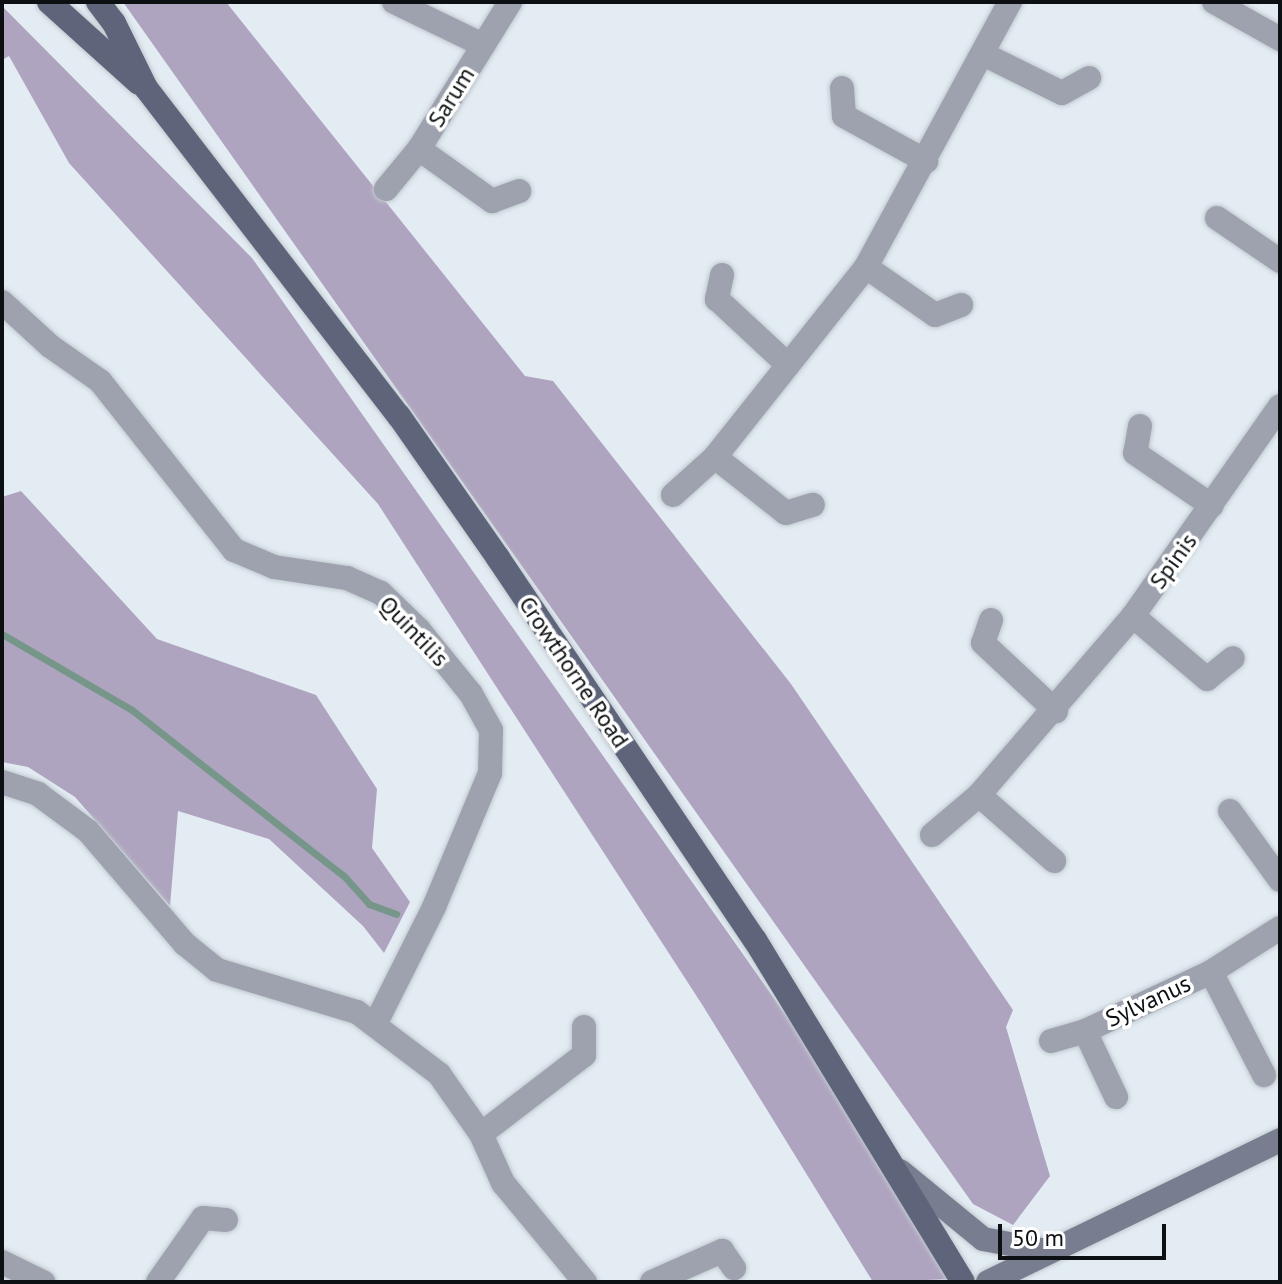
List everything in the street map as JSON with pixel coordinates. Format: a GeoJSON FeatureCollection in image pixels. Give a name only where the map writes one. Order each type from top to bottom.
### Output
{"type":"FeatureCollection","features":[{"type":"Feature","properties":{"kind":"main road","name":"Crowthorne Road"},"geometry":{"type":"LineString","coordinates":[[49,2],[64,10],[146,88],[448,484],[755,940],[900,1171],[963,1282]]}},
{"type":"Feature","properties":{"kind":"main road","name":"Crowthorne Road"},"geometry":{"type":"LineString","coordinates":[[98,2],[114,23],[146,88]]}},
{"type":"Feature","properties":{"kind":"street","name":"Sarum"},"geometry":{"type":"LineString","coordinates":[[394,2],[483,45]]}},
{"type":"Feature","properties":{"kind":"street","name":"Sarum"},"geometry":{"type":"LineString","coordinates":[[386,189],[419,149],[510,2]]}},
{"type":"Feature","properties":{"kind":"street"},"geometry":{"type":"LineString","coordinates":[[673,495],[715,457],[866,267],[1010,2]]}},
{"type":"Feature","properties":{"kind":"street"},"geometry":{"type":"LineString","coordinates":[[1214,2],[1279,37]]}},
{"type":"Feature","properties":{"kind":"street"},"geometry":{"type":"LineString","coordinates":[[983,54],[1062,93],[1089,78]]}},
{"type":"Feature","properties":{"kind":"street"},"geometry":{"type":"LineString","coordinates":[[842,88],[844,116],[926,161]]}},
{"type":"Feature","properties":{"kind":"street","name":"Sarum"},"geometry":{"type":"LineString","coordinates":[[419,149],[492,201],[519,191]]}},
{"type":"Feature","properties":{"kind":"street"},"geometry":{"type":"LineString","coordinates":[[1217,218],[1280,261]]}},
{"type":"Feature","properties":{"kind":"street"},"geometry":{"type":"LineString","coordinates":[[866,267],[935,315],[961,305]]}},
{"type":"Feature","properties":{"kind":"street"},"geometry":{"type":"LineString","coordinates":[[722,275],[717,299],[787,364]]}},
{"type":"Feature","properties":{"kind":"street","name":"Quintilis"},"geometry":{"type":"LineString","coordinates":[[3,306],[100,381],[234,550],[274,567],[347,578],[381,593],[419,630],[471,694],[491,730],[490,773],[434,907],[376,1023]]}},
{"type":"Feature","properties":{"kind":"street","name":"Spinis"},"geometry":{"type":"LineString","coordinates":[[932,835],[979,795],[1056,711],[1133,616],[1212,506],[1271,439],[1280,406]]}},
{"type":"Feature","properties":{"kind":"street"},"geometry":{"type":"LineString","coordinates":[[1140,426],[1135,453],[1212,506]]}},
{"type":"Feature","properties":{"kind":"street"},"geometry":{"type":"LineString","coordinates":[[715,457],[786,513],[813,505]]}},
{"type":"Feature","properties":{"kind":"street"},"geometry":{"type":"LineString","coordinates":[[1133,616],[1207,679],[1233,658]]}},
{"type":"Feature","properties":{"kind":"street"},"geometry":{"type":"LineString","coordinates":[[991,620],[983,643],[1056,711]]}},
{"type":"Feature","properties":{"kind":"street"},"geometry":{"type":"LineString","coordinates":[[2,782],[38,794],[88,831],[185,944],[217,970],[357,1012],[376,1023],[439,1074],[481,1134],[503,1183],[585,1282]]}},
{"type":"Feature","properties":{"kind":"street"},"geometry":{"type":"LineString","coordinates":[[979,795],[1054,861]]}},
{"type":"Feature","properties":{"kind":"street"},"geometry":{"type":"LineString","coordinates":[[1230,811],[1280,880]]}},
{"type":"Feature","properties":{"kind":"street","name":"Sylvanus"},"geometry":{"type":"LineString","coordinates":[[1051,1041],[1085,1031],[1211,972],[1280,928]]}},
{"type":"Feature","properties":{"kind":"street","name":"Sylvanus"},"geometry":{"type":"LineString","coordinates":[[1211,972],[1264,1075]]}},
{"type":"Feature","properties":{"kind":"street"},"geometry":{"type":"LineString","coordinates":[[481,1134],[584,1055],[584,1027]]}},
{"type":"Feature","properties":{"kind":"street","name":"Sylvanus"},"geometry":{"type":"LineString","coordinates":[[1085,1031],[1116,1097]]}},
{"type":"Feature","properties":{"kind":"street"},"geometry":{"type":"LineString","coordinates":[[988,1282],[1280,1140]]}},
{"type":"Feature","properties":{"kind":"street"},"geometry":{"type":"LineString","coordinates":[[900,1171],[983,1239],[1047,1251]]}},
{"type":"Feature","properties":{"kind":"street"},"geometry":{"type":"LineString","coordinates":[[158,1282],[203,1218],[226,1220]]}},
{"type":"Feature","properties":{"kind":"street"},"geometry":{"type":"LineString","coordinates":[[652,1282],[722,1251],[734,1268]]}},
{"type":"Feature","properties":{"kind":"street"},"geometry":{"type":"LineString","coordinates":[[2,1262],[42,1282]]}},
{"type":"Feature","properties":{"kind":"shaded area"},"geometry":{"type":"Polygon","coordinates":[[[123,2],[226,2],[525,376],[553,381],[791,684],[1013,1010],[1006,1027],[1050,1176],[1013,1225],[973,1204],[123,2]]]}},
{"type":"Feature","properties":{"kind":"shaded area"},"geometry":{"type":"Polygon","coordinates":[[[2,6],[252,258],[857,1116],[953,1279],[873,1282],[703,1006],[378,504],[69,163],[9,56],[2,60],[2,6]]]}},
{"type":"Feature","properties":{"kind":"shaded area"},"geometry":{"type":"Polygon","coordinates":[[[21,491],[157,639],[316,695],[377,789],[372,848],[410,902],[384,953],[363,926],[269,839],[178,811],[170,906],[75,797],[28,767],[2,762],[2,497],[21,491]]]}},
{"type":"Feature","properties":{"kind":"waterway"},"geometry":{"type":"LineString","coordinates":[[2,634],[132,710],[344,876],[369,904],[396,914]]}}]}
